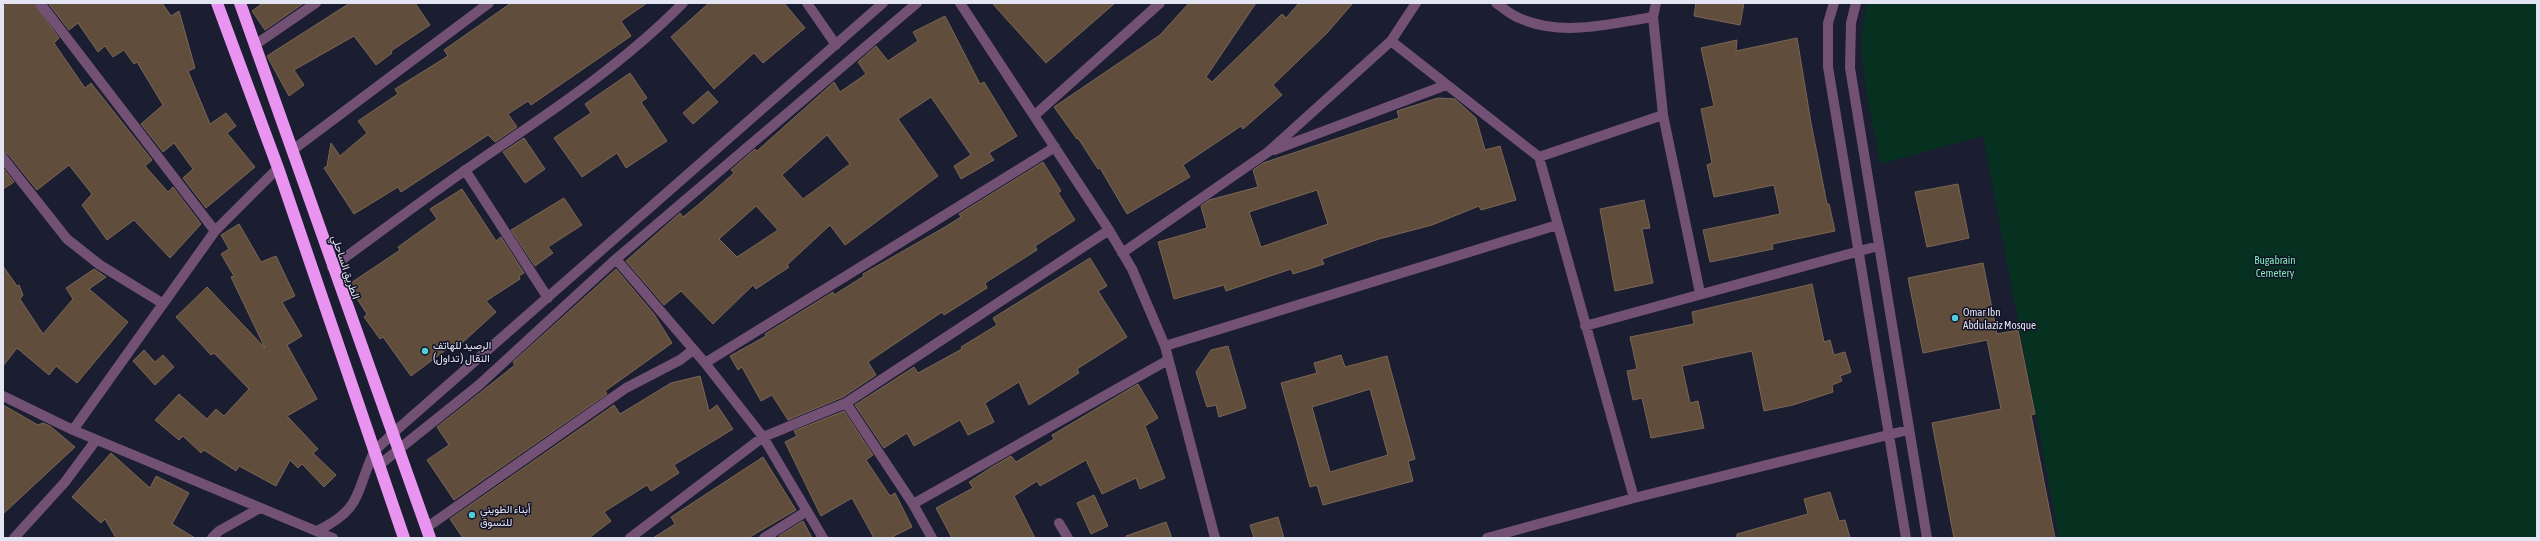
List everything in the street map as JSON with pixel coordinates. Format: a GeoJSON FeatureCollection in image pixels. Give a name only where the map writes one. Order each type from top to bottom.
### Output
{"type":"FeatureCollection","features":[{"type":"Feature","properties":{"kind":"highway"},"geometry":{"type":"LineString","coordinates":[[217,3],[278,168],[378,466],[404,538]]}},
{"type":"Feature","properties":{"kind":"highway","name":"الطريق الساحلي"},"geometry":{"type":"LineString","coordinates":[[240,3],[294,149],[332,267],[428,533]]}},
{"type":"Feature","properties":{"kind":"street"},"geometry":{"type":"LineString","coordinates":[[40,3],[215,231]]}},
{"type":"Feature","properties":{"kind":"street"},"geometry":{"type":"LineString","coordinates":[[255,45],[316,3]]}},
{"type":"Feature","properties":{"kind":"street"},"geometry":{"type":"LineString","coordinates":[[294,149],[489,3]]}},
{"type":"Feature","properties":{"kind":"street"},"geometry":{"type":"LineString","coordinates":[[332,267],[465,170],[580,91],[627,54],[683,3]]}},
{"type":"Feature","properties":{"kind":"street"},"geometry":{"type":"LineString","coordinates":[[806,3],[836,45]]}},
{"type":"Feature","properties":{"kind":"street"},"geometry":{"type":"LineString","coordinates":[[317,531],[335,522],[353,505],[363,484],[374,453],[392,434],[882,3]]}},
{"type":"Feature","properties":{"kind":"street"},"geometry":{"type":"LineString","coordinates":[[378,466],[398,452],[479,385],[616,259],[917,3]]}},
{"type":"Feature","properties":{"kind":"street"},"geometry":{"type":"LineString","coordinates":[[960,3],[1035,115],[1109,230],[1132,269],[1165,346],[1216,538]]}},
{"type":"Feature","properties":{"kind":"street"},"geometry":{"type":"LineString","coordinates":[[1035,115],[1160,3]]}},
{"type":"Feature","properties":{"kind":"street"},"geometry":{"type":"LineString","coordinates":[[1122,253],[1268,152],[1391,41],[1416,3]]}},
{"type":"Feature","properties":{"kind":"street"},"geometry":{"type":"LineString","coordinates":[[1496,3],[1518,18],[1551,28],[1591,27],[1652,16]]}},
{"type":"Feature","properties":{"kind":"street"},"geometry":{"type":"LineString","coordinates":[[1656,3],[1652,16],[1663,115],[1700,293]]}},
{"type":"Feature","properties":{"kind":"street"},"geometry":{"type":"LineString","coordinates":[[1834,3],[1828,23],[1828,66],[1906,538]]}},
{"type":"Feature","properties":{"kind":"street"},"geometry":{"type":"LineString","coordinates":[[1856,3],[1851,23],[1850,68],[1908,430],[1927,538]]}},
{"type":"Feature","properties":{"kind":"street"},"geometry":{"type":"LineString","coordinates":[[1391,41],[1539,157],[1634,498]]}},
{"type":"Feature","properties":{"kind":"street"},"geometry":{"type":"LineString","coordinates":[[1268,152],[1446,85]]}},
{"type":"Feature","properties":{"kind":"street"},"geometry":{"type":"LineString","coordinates":[[1539,157],[1663,115]]}},
{"type":"Feature","properties":{"kind":"street"},"geometry":{"type":"LineString","coordinates":[[705,363],[1055,147]]}},
{"type":"Feature","properties":{"kind":"street"},"geometry":{"type":"LineString","coordinates":[[3,158],[67,239],[100,264],[162,303]]}},
{"type":"Feature","properties":{"kind":"street"},"geometry":{"type":"LineString","coordinates":[[73,430],[162,303],[215,231],[278,168]]}},
{"type":"Feature","properties":{"kind":"street"},"geometry":{"type":"LineString","coordinates":[[465,170],[548,298]]}},
{"type":"Feature","properties":{"kind":"street"},"geometry":{"type":"LineString","coordinates":[[1165,346],[1557,225]]}},
{"type":"Feature","properties":{"kind":"street"},"geometry":{"type":"LineString","coordinates":[[630,538],[763,437],[846,403],[1109,230]]}},
{"type":"Feature","properties":{"kind":"street"},"geometry":{"type":"LineString","coordinates":[[1585,326],[1700,293],[1878,246]]}},
{"type":"Feature","properties":{"kind":"street"},"geometry":{"type":"LineString","coordinates":[[616,259],[705,363],[763,437],[823,538]]}},
{"type":"Feature","properties":{"kind":"street"},"geometry":{"type":"LineString","coordinates":[[428,533],[626,388],[680,360],[693,350]]}},
{"type":"Feature","properties":{"kind":"street"},"geometry":{"type":"LineString","coordinates":[[913,504],[1168,360]]}},
{"type":"Feature","properties":{"kind":"street"},"geometry":{"type":"LineString","coordinates":[[3,396],[96,440],[333,538]]}},
{"type":"Feature","properties":{"kind":"street"},"geometry":{"type":"LineString","coordinates":[[846,403],[913,504],[932,538]]}},
{"type":"Feature","properties":{"kind":"street"},"geometry":{"type":"LineString","coordinates":[[1487,538],[1634,498],[1908,430]]}},
{"type":"Feature","properties":{"kind":"street"},"geometry":{"type":"LineString","coordinates":[[14,538],[65,482],[96,440]]}},
{"type":"Feature","properties":{"kind":"street"},"geometry":{"type":"LineString","coordinates":[[212,538],[219,531],[260,508]]}},
{"type":"Feature","properties":{"kind":"street"},"geometry":{"type":"LineString","coordinates":[[764,538],[807,511]]}},
{"type":"Feature","properties":{"kind":"street"},"geometry":{"type":"LineString","coordinates":[[1059,523],[1068,538]]}},
{"type":"Feature","properties":{"kind":"green space","name":"Bugabrain Cemetery"},"geometry":{"type":"Polygon","coordinates":[[[1867,3],[2537,3],[2537,538],[2059,538],[1983,136],[1880,164],[1865,84],[1863,63],[1863,22],[1867,3]]]}},
{"type":"Feature","properties":{"kind":"building"},"geometry":{"type":"Polygon","coordinates":[[[7,3],[34,3],[59,38],[54,43],[85,88],[91,83],[152,160],[145,166],[168,192],[173,187],[201,224],[170,258],[134,220],[107,240],[82,205],[92,194],[69,165],[37,190],[8,154],[3,152],[3,8],[7,3]]]}},
{"type":"Feature","properties":{"kind":"building"},"geometry":{"type":"Polygon","coordinates":[[[48,3],[162,3],[171,16],[179,11],[195,68],[188,71],[210,124],[226,113],[236,126],[227,133],[255,167],[206,208],[183,178],[193,169],[174,143],[163,152],[141,124],[163,105],[137,62],[134,64],[124,50],[113,57],[105,46],[98,52],[78,23],[69,30],[48,3]]]}},
{"type":"Feature","properties":{"kind":"building"},"geometry":{"type":"Polygon","coordinates":[[[263,3],[304,3],[265,30],[252,11],[263,3]]]}},
{"type":"Feature","properties":{"kind":"building"},"geometry":{"type":"Polygon","coordinates":[[[350,3],[415,3],[430,25],[391,51],[392,53],[376,65],[354,36],[294,70],[304,85],[289,96],[267,56],[350,3]]]}},
{"type":"Feature","properties":{"kind":"building"},"geometry":{"type":"Polygon","coordinates":[[[511,3],[647,3],[621,21],[631,36],[531,105],[528,101],[508,114],[517,127],[495,142],[488,135],[401,192],[398,187],[354,214],[324,168],[327,166],[331,143],[340,156],[367,133],[358,121],[398,94],[395,89],[448,56],[444,50],[511,3]]]}},
{"type":"Feature","properties":{"kind":"building"},"geometry":{"type":"Polygon","coordinates":[[[709,3],[784,3],[805,28],[763,63],[754,53],[714,89],[671,37],[709,3]]]}},
{"type":"Feature","properties":{"kind":"building"},"geometry":{"type":"Polygon","coordinates":[[[992,3],[1115,3],[1046,63],[992,3]]]}},
{"type":"Feature","properties":{"kind":"building"},"geometry":{"type":"Polygon","coordinates":[[[1189,3],[1256,3],[1206,77],[1212,82],[1282,14],[1286,18],[1299,3],[1353,3],[1327,33],[1273,85],[1282,95],[1243,129],[1241,126],[1183,165],[1190,177],[1127,214],[1100,168],[1098,169],[1078,138],[1077,139],[1054,107],[1160,35],[1189,3]]]}},
{"type":"Feature","properties":{"kind":"building"},"geometry":{"type":"Polygon","coordinates":[[[1696,3],[1744,3],[1740,25],[1694,16],[1696,3]]]}},
{"type":"Feature","properties":{"kind":"building"},"geometry":{"type":"Polygon","coordinates":[[[945,16],[980,84],[984,82],[1017,136],[989,153],[994,160],[961,179],[954,166],[971,155],[931,97],[898,119],[938,176],[845,245],[830,225],[787,265],[789,267],[756,289],[753,285],[713,324],[681,291],[664,305],[626,261],[680,213],[683,217],[698,205],[734,173],[731,170],[755,149],[757,151],[834,82],[840,92],[866,74],[858,62],[876,46],[888,61],[918,41],[913,32],[945,16]],[[827,135],[782,175],[803,199],[850,164],[827,135]],[[756,206],[719,239],[737,257],[778,230],[756,206]]]}},
{"type":"Feature","properties":{"kind":"building"},"geometry":{"type":"Polygon","coordinates":[[[1797,38],[1811,123],[1827,204],[1829,204],[1835,231],[1772,244],[1773,249],[1710,262],[1703,230],[1780,214],[1774,185],[1714,197],[1707,165],[1712,163],[1701,109],[1714,106],[1701,48],[1737,40],[1736,51],[1797,38]]]}},
{"type":"Feature","properties":{"kind":"building"},"geometry":{"type":"Polygon","coordinates":[[[630,73],[647,98],[641,102],[667,141],[626,168],[617,153],[582,177],[554,138],[591,113],[585,104],[630,73]]]}},
{"type":"Feature","properties":{"kind":"building"},"geometry":{"type":"Polygon","coordinates":[[[708,91],[718,102],[693,124],[683,113],[708,91]]]}},
{"type":"Feature","properties":{"kind":"building"},"geometry":{"type":"Polygon","coordinates":[[[1438,98],[1455,99],[1476,118],[1485,150],[1500,146],[1516,200],[1481,210],[1479,206],[1432,225],[1379,239],[1322,259],[1324,264],[1293,274],[1291,269],[1226,291],[1224,285],[1174,299],[1158,242],[1207,228],[1201,206],[1209,200],[1258,187],[1253,170],[1263,163],[1399,118],[1397,111],[1438,98]],[[1317,190],[1249,212],[1261,247],[1328,224],[1317,190]]]}},
{"type":"Feature","properties":{"kind":"building"},"geometry":{"type":"Polygon","coordinates":[[[524,138],[545,169],[525,183],[503,152],[524,138]]]}},
{"type":"Feature","properties":{"kind":"building"},"geometry":{"type":"Polygon","coordinates":[[[1043,162],[1061,191],[1058,193],[1075,220],[1035,246],[1037,250],[985,283],[987,288],[944,315],[942,312],[868,362],[876,375],[843,397],[788,420],[772,395],[761,401],[742,367],[738,370],[730,356],[766,336],[765,334],[833,292],[834,295],[864,276],[863,274],[945,227],[961,217],[959,214],[1043,162]]]}},
{"type":"Feature","properties":{"kind":"building"},"geometry":{"type":"Polygon","coordinates":[[[3,168],[14,182],[3,189],[3,168]]]}},
{"type":"Feature","properties":{"kind":"building"},"geometry":{"type":"Polygon","coordinates":[[[1958,184],[1969,238],[1927,247],[1915,192],[1958,184]]]}},
{"type":"Feature","properties":{"kind":"building"},"geometry":{"type":"Polygon","coordinates":[[[462,189],[496,241],[501,237],[524,273],[519,276],[520,279],[486,301],[496,312],[462,343],[459,340],[411,376],[383,337],[380,339],[364,317],[367,314],[348,285],[400,250],[398,247],[437,219],[430,209],[462,189]]]}},
{"type":"Feature","properties":{"kind":"building"},"geometry":{"type":"Polygon","coordinates":[[[564,198],[582,225],[548,247],[553,253],[535,266],[511,230],[564,198]]]}},
{"type":"Feature","properties":{"kind":"building"},"geometry":{"type":"Polygon","coordinates":[[[1644,200],[1650,228],[1642,229],[1653,283],[1615,291],[1600,209],[1644,200]]]}},
{"type":"Feature","properties":{"kind":"building"},"geometry":{"type":"Polygon","coordinates":[[[239,224],[261,262],[276,256],[295,296],[282,302],[302,336],[287,345],[317,399],[287,416],[318,449],[313,453],[336,475],[324,487],[302,464],[298,468],[290,460],[276,486],[239,466],[236,471],[204,450],[201,453],[183,436],[179,440],[155,420],[179,394],[207,419],[216,409],[224,416],[249,389],[214,353],[211,355],[176,317],[207,287],[265,348],[231,277],[234,276],[221,254],[229,249],[221,235],[239,224]]]}},
{"type":"Feature","properties":{"kind":"building"},"geometry":{"type":"Polygon","coordinates":[[[1090,258],[1107,286],[1098,291],[1127,337],[1077,369],[1079,373],[1029,405],[1019,382],[985,403],[994,422],[968,435],[960,420],[914,446],[907,433],[884,448],[855,405],[914,367],[918,373],[962,349],[961,347],[997,325],[993,318],[1090,258]]]}},
{"type":"Feature","properties":{"kind":"building"},"geometry":{"type":"Polygon","coordinates":[[[1983,263],[1997,334],[2018,330],[2035,414],[2031,415],[2055,538],[1954,538],[1932,423],[2001,409],[1987,340],[1923,353],[1908,278],[1983,263]]]}},
{"type":"Feature","properties":{"kind":"building"},"geometry":{"type":"Polygon","coordinates":[[[3,266],[17,286],[19,285],[23,295],[20,299],[43,334],[73,299],[66,288],[94,269],[106,277],[89,289],[128,322],[77,383],[56,366],[49,375],[17,348],[3,366],[3,266]]]}},
{"type":"Feature","properties":{"kind":"building"},"geometry":{"type":"Polygon","coordinates":[[[616,269],[654,314],[672,343],[605,391],[607,394],[454,500],[427,460],[449,445],[437,427],[515,365],[513,362],[616,269]]]}},
{"type":"Feature","properties":{"kind":"building"},"geometry":{"type":"Polygon","coordinates":[[[1812,284],[1824,342],[1830,340],[1834,355],[1845,352],[1851,372],[1840,376],[1842,381],[1832,385],[1833,392],[1793,405],[1764,411],[1752,351],[1682,366],[1690,403],[1698,401],[1704,428],[1651,438],[1642,398],[1633,400],[1627,371],[1637,369],[1630,337],[1694,324],[1692,312],[1812,284]]]}},
{"type":"Feature","properties":{"kind":"building"},"geometry":{"type":"Polygon","coordinates":[[[1228,346],[1246,408],[1219,417],[1216,405],[1207,407],[1196,372],[1211,350],[1228,346]]]}},
{"type":"Feature","properties":{"kind":"building"},"geometry":{"type":"Polygon","coordinates":[[[144,350],[155,362],[163,355],[174,367],[155,385],[133,361],[144,350]]]}},
{"type":"Feature","properties":{"kind":"building"},"geometry":{"type":"Polygon","coordinates":[[[1341,355],[1345,367],[1387,356],[1415,459],[1408,461],[1413,481],[1323,505],[1317,485],[1310,487],[1281,383],[1317,373],[1314,363],[1341,355]],[[1370,389],[1312,407],[1330,472],[1388,455],[1370,389]]]}},
{"type":"Feature","properties":{"kind":"building"},"geometry":{"type":"Polygon","coordinates":[[[700,376],[709,411],[717,405],[733,429],[674,465],[679,473],[651,491],[647,485],[604,512],[611,521],[589,538],[463,538],[450,519],[614,405],[620,414],[671,383],[700,376]]]}},
{"type":"Feature","properties":{"kind":"building"},"geometry":{"type":"Polygon","coordinates":[[[1138,384],[1158,418],[1145,426],[1165,478],[1140,489],[1136,478],[1102,494],[1086,460],[1040,486],[1037,481],[1014,496],[1035,538],[952,538],[936,508],[973,488],[969,482],[992,467],[1011,456],[1016,462],[1054,439],[1052,435],[1138,384]]]}},
{"type":"Feature","properties":{"kind":"building"},"geometry":{"type":"Polygon","coordinates":[[[3,405],[38,425],[43,423],[50,426],[75,447],[3,514],[3,405]]]}},
{"type":"Feature","properties":{"kind":"building"},"geometry":{"type":"Polygon","coordinates":[[[844,411],[873,455],[866,460],[890,496],[895,493],[912,527],[890,538],[874,538],[852,498],[821,516],[785,442],[797,436],[794,431],[844,411]]]}},
{"type":"Feature","properties":{"kind":"building"},"geometry":{"type":"Polygon","coordinates":[[[111,453],[150,488],[156,476],[189,493],[172,524],[195,538],[116,538],[105,519],[101,523],[72,497],[111,453]]]}},
{"type":"Feature","properties":{"kind":"building"},"geometry":{"type":"Polygon","coordinates":[[[763,457],[796,510],[748,538],[653,538],[675,524],[671,517],[763,457]]]}},
{"type":"Feature","properties":{"kind":"building"},"geometry":{"type":"Polygon","coordinates":[[[1830,492],[1839,521],[1845,520],[1850,538],[1737,538],[1737,534],[1808,514],[1804,499],[1830,492]]]}},
{"type":"Feature","properties":{"kind":"building"},"geometry":{"type":"Polygon","coordinates":[[[1094,495],[1108,526],[1091,534],[1077,503],[1094,495]]]}},
{"type":"Feature","properties":{"kind":"building"},"geometry":{"type":"Polygon","coordinates":[[[1278,517],[1284,538],[1254,538],[1250,525],[1278,517]]]}},
{"type":"Feature","properties":{"kind":"building"},"geometry":{"type":"Polygon","coordinates":[[[803,521],[812,538],[780,538],[779,536],[803,521]]]}},
{"type":"Feature","properties":{"kind":"building"},"geometry":{"type":"Polygon","coordinates":[[[1166,522],[1172,538],[1127,538],[1126,536],[1166,522]]]}},
{"type":"Feature","properties":{"kind":"place","name":"Omar Ibn Abdulaziz Mosque"},"geometry":{"type":"Point","coordinates":[1955,318]}},
{"type":"Feature","properties":{"kind":"place","name":"الرصيد للهاتف النقال ( تداول)"},"geometry":{"type":"Point","coordinates":[425,351]}},
{"type":"Feature","properties":{"kind":"place","name":"أبناء الطويني للتسوق"},"geometry":{"type":"Point","coordinates":[472,515]}}]}
